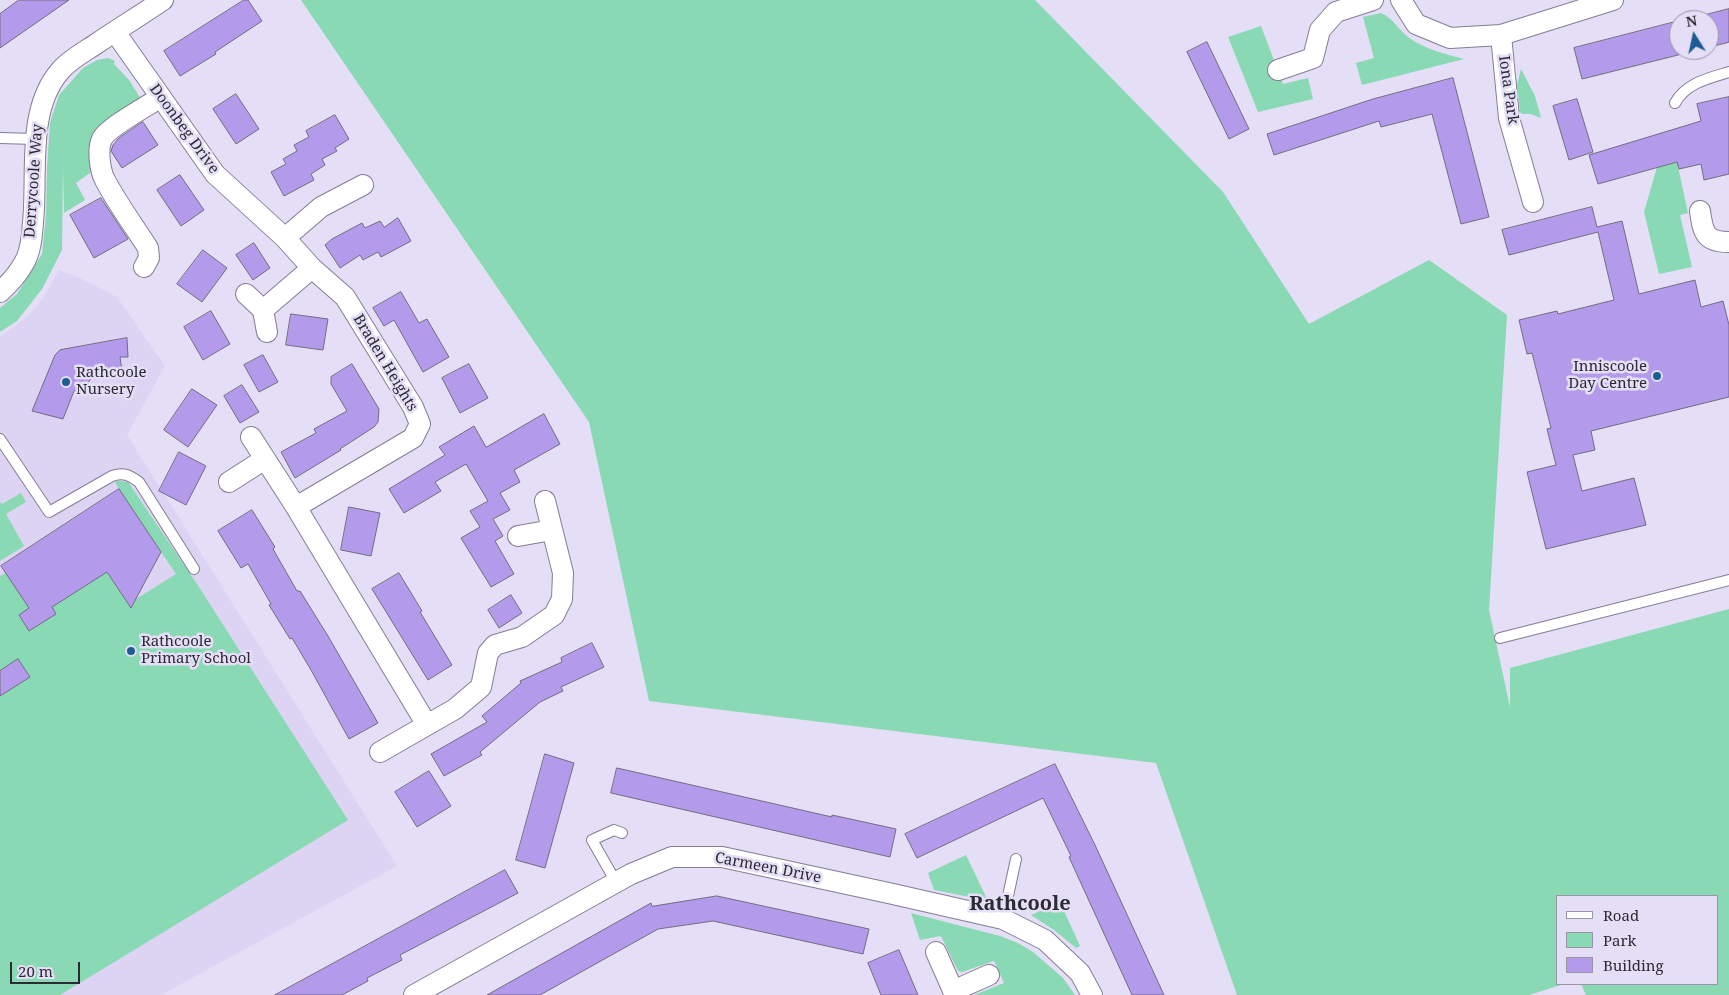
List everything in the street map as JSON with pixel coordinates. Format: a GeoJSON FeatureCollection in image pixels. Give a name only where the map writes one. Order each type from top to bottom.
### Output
{"type":"FeatureCollection","features":[{"type":"Feature","properties":{"kind":"street","name":"Derrycoole Way"},"geometry":{"type":"LineString","coordinates":[[0,292],[12,282],[25,261],[32,238],[36,140],[40,113],[48,90],[60,71],[76,57],[163,0]]}},
{"type":"Feature","properties":{"kind":"street"},"geometry":{"type":"LineString","coordinates":[[1278,70],[1313,58],[1320,30],[1336,12],[1373,0]]}},
{"type":"Feature","properties":{"kind":"street"},"geometry":{"type":"LineString","coordinates":[[1401,0],[1416,24],[1450,38],[1501,34],[1613,0]]}},
{"type":"Feature","properties":{"kind":"street","name":"Doonbeg Drive"},"geometry":{"type":"LineString","coordinates":[[115,32],[215,174],[285,238]]}},
{"type":"Feature","properties":{"kind":"street","name":"Iona Park"},"geometry":{"type":"LineString","coordinates":[[1501,34],[1510,118],[1533,202]]}},
{"type":"Feature","properties":{"kind":"street"},"geometry":{"type":"LineString","coordinates":[[144,267],[149,258],[148,248],[104,179],[100,166],[100,152],[102,139],[111,130],[161,97]]}},
{"type":"Feature","properties":{"kind":"street"},"geometry":{"type":"LineString","coordinates":[[285,238],[321,207],[363,185]]}},
{"type":"Feature","properties":{"kind":"street"},"geometry":{"type":"LineString","coordinates":[[1700,211],[1702,224],[1708,238],[1716,242],[1729,242]]}},
{"type":"Feature","properties":{"kind":"street","name":"Braden Heights"},"geometry":{"type":"LineString","coordinates":[[285,238],[312,268],[345,297],[413,407],[420,424],[413,438],[296,507]]}},
{"type":"Feature","properties":{"kind":"street"},"geometry":{"type":"LineString","coordinates":[[263,310],[312,268]]}},
{"type":"Feature","properties":{"kind":"street"},"geometry":{"type":"LineString","coordinates":[[246,294],[263,310],[267,332]]}},
{"type":"Feature","properties":{"kind":"street"},"geometry":{"type":"LineString","coordinates":[[250,437],[296,507],[427,725]]}},
{"type":"Feature","properties":{"kind":"street"},"geometry":{"type":"LineString","coordinates":[[229,482],[265,459]]}},
{"type":"Feature","properties":{"kind":"street"},"geometry":{"type":"LineString","coordinates":[[380,752],[455,709],[481,687],[488,653],[495,645],[522,637],[554,615],[562,598],[563,573],[545,501]]}},
{"type":"Feature","properties":{"kind":"street"},"geometry":{"type":"LineString","coordinates":[[518,536],[552,530]]}},
{"type":"Feature","properties":{"kind":"street","name":"Carmeen Drive"},"geometry":{"type":"LineString","coordinates":[[414,995],[616,882],[672,857],[722,857],[1003,919],[1045,940],[1080,973],[1092,995]]}},
{"type":"Feature","properties":{"kind":"street"},"geometry":{"type":"LineString","coordinates":[[936,952],[954,993],[989,975]]}},
{"type":"Feature","properties":{"kind":"lane"},"geometry":{"type":"LineString","coordinates":[[1676,103],[1680,94],[1698,82],[1729,72]]}},
{"type":"Feature","properties":{"kind":"lane"},"geometry":{"type":"LineString","coordinates":[[0,138],[36,140]]}},
{"type":"Feature","properties":{"kind":"lane"},"geometry":{"type":"LineString","coordinates":[[0,439],[49,512],[112,476],[120,473],[129,474],[139,482],[194,570]]}},
{"type":"Feature","properties":{"kind":"lane"},"geometry":{"type":"LineString","coordinates":[[1500,638],[1729,580]]}},
{"type":"Feature","properties":{"kind":"lane"},"geometry":{"type":"LineString","coordinates":[[616,882],[592,840],[614,830],[622,832]]}},
{"type":"Feature","properties":{"kind":"lane"},"geometry":{"type":"LineString","coordinates":[[1003,919],[1016,858]]}},
{"type":"Feature","properties":{"kind":"shaded area","name":"Rathcoole Primary School"},"geometry":{"type":"Polygon","coordinates":[[[59,270],[82,279],[117,297],[165,366],[127,435],[397,866],[161,995],[0,995],[0,337],[33,311],[45,295],[59,270]]]}},
{"type":"Feature","properties":{"kind":"green space"},"geometry":{"type":"Polygon","coordinates":[[[301,0],[1035,0],[1223,192],[1309,324],[1429,260],[1507,315],[1489,610],[1510,707],[1510,668],[1729,609],[1729,995],[1586,995],[1581,985],[1719,985],[1719,895],[1556,895],[1556,985],[1561,985],[1529,995],[1237,995],[1156,763],[649,701],[589,422],[301,0]]]}},
{"type":"Feature","properties":{"kind":"green space"},"geometry":{"type":"Polygon","coordinates":[[[1381,13],[1389,17],[1405,34],[1421,45],[1464,59],[1362,85],[1356,63],[1374,58],[1363,17],[1381,13]]]}},
{"type":"Feature","properties":{"kind":"green space"},"geometry":{"type":"Polygon","coordinates":[[[1261,26],[1283,84],[1308,78],[1313,99],[1258,112],[1228,37],[1261,26]]]}},
{"type":"Feature","properties":{"kind":"green space"},"geometry":{"type":"Polygon","coordinates":[[[108,58],[115,61],[114,64],[129,80],[141,99],[94,170],[76,183],[85,200],[64,213],[63,169],[62,250],[42,289],[17,321],[0,332],[0,308],[17,294],[42,254],[46,216],[50,123],[59,95],[83,68],[97,60],[108,58]]]}},
{"type":"Feature","properties":{"kind":"green space"},"geometry":{"type":"Polygon","coordinates":[[[1521,69],[1535,96],[1541,118],[1520,112],[1517,85],[1521,69]]]}},
{"type":"Feature","properties":{"kind":"green space"},"geometry":{"type":"Polygon","coordinates":[[[1677,162],[1688,213],[1680,215],[1692,267],[1659,274],[1644,212],[1657,167],[1677,162]]]}},
{"type":"Feature","properties":{"kind":"green space"},"geometry":{"type":"Polygon","coordinates":[[[115,482],[128,482],[197,584],[348,820],[60,995],[0,995],[0,696],[30,677],[18,660],[0,671],[0,576],[6,573],[29,608],[19,615],[24,623],[29,620],[34,628],[56,614],[52,607],[107,572],[128,604],[176,574],[119,489],[115,482]]]}},
{"type":"Feature","properties":{"kind":"green space"},"geometry":{"type":"Polygon","coordinates":[[[21,493],[26,502],[6,514],[24,546],[0,561],[0,502],[2,504],[21,493]]]}},
{"type":"Feature","properties":{"kind":"green space"},"geometry":{"type":"Polygon","coordinates":[[[966,855],[987,899],[985,900],[934,890],[928,873],[966,855]]]}},
{"type":"Feature","properties":{"kind":"green space"},"geometry":{"type":"Polygon","coordinates":[[[1060,902],[1080,946],[1076,948],[1054,930],[1031,915],[1060,902]]]}},
{"type":"Feature","properties":{"kind":"green space"},"geometry":{"type":"Polygon","coordinates":[[[911,913],[1000,936],[1018,943],[1033,952],[1063,978],[1075,995],[974,995],[1004,983],[994,961],[962,972],[958,971],[941,936],[920,940],[911,913]]]}},
{"type":"Feature","properties":{"kind":"building"},"geometry":{"type":"Polygon","coordinates":[[[19,0],[69,0],[0,48],[0,14],[19,0]]]}},
{"type":"Feature","properties":{"kind":"building"},"geometry":{"type":"Polygon","coordinates":[[[244,0],[248,0],[262,21],[215,52],[216,54],[180,76],[164,51],[244,0]]]}},
{"type":"Feature","properties":{"kind":"building"},"geometry":{"type":"Polygon","coordinates":[[[1729,9],[1729,42],[1719,45],[1719,12],[1729,9]]]}},
{"type":"Feature","properties":{"kind":"building"},"geometry":{"type":"Polygon","coordinates":[[[1669,24],[1669,57],[1582,79],[1574,48],[1669,24]]]}},
{"type":"Feature","properties":{"kind":"building"},"geometry":{"type":"Polygon","coordinates":[[[1207,42],[1249,129],[1229,139],[1187,52],[1207,42]]]}},
{"type":"Feature","properties":{"kind":"building"},"geometry":{"type":"Polygon","coordinates":[[[1453,78],[1489,217],[1461,224],[1432,114],[1381,127],[1379,121],[1274,155],[1267,134],[1373,99],[1453,78]]]}},
{"type":"Feature","properties":{"kind":"building"},"geometry":{"type":"Polygon","coordinates":[[[236,94],[259,129],[236,144],[213,109],[236,94]]]}},
{"type":"Feature","properties":{"kind":"building"},"geometry":{"type":"Polygon","coordinates":[[[1729,97],[1729,174],[1704,180],[1701,164],[1679,169],[1677,162],[1598,184],[1589,155],[1701,121],[1697,104],[1729,97]]]}},
{"type":"Feature","properties":{"kind":"building"},"geometry":{"type":"Polygon","coordinates":[[[1577,99],[1593,152],[1569,160],[1553,106],[1577,99]]]}},
{"type":"Feature","properties":{"kind":"building"},"geometry":{"type":"Polygon","coordinates":[[[335,115],[349,139],[335,148],[337,151],[322,159],[325,165],[311,174],[314,180],[284,196],[271,172],[286,164],[283,159],[297,151],[294,145],[309,137],[306,131],[335,115]]]}},
{"type":"Feature","properties":{"kind":"building"},"geometry":{"type":"Polygon","coordinates":[[[143,122],[158,145],[122,168],[111,151],[113,145],[119,138],[143,122]]]}},
{"type":"Feature","properties":{"kind":"building"},"geometry":{"type":"Polygon","coordinates":[[[180,175],[204,210],[181,226],[157,190],[180,175]]]}},
{"type":"Feature","properties":{"kind":"building"},"geometry":{"type":"Polygon","coordinates":[[[101,198],[128,239],[94,258],[70,215],[101,198]]]}},
{"type":"Feature","properties":{"kind":"building","name":"Inniscoole Day Centre"},"geometry":{"type":"Polygon","coordinates":[[[1592,207],[1597,227],[1622,221],[1639,294],[1695,280],[1701,307],[1723,301],[1729,325],[1729,397],[1591,431],[1595,450],[1573,455],[1582,491],[1634,478],[1646,525],[1546,549],[1527,472],[1556,465],[1547,429],[1551,428],[1532,353],[1527,354],[1519,320],[1557,311],[1558,314],[1614,300],[1598,232],[1509,255],[1502,230],[1592,207]]]}},
{"type":"Feature","properties":{"kind":"building"},"geometry":{"type":"Polygon","coordinates":[[[398,218],[411,241],[381,257],[378,252],[363,260],[360,255],[340,268],[325,245],[332,239],[362,223],[365,228],[380,221],[384,227],[398,218]]]}},
{"type":"Feature","properties":{"kind":"building"},"geometry":{"type":"Polygon","coordinates":[[[254,243],[270,268],[253,280],[236,255],[254,243]]]}},
{"type":"Feature","properties":{"kind":"building"},"geometry":{"type":"Polygon","coordinates":[[[203,250],[227,268],[202,302],[177,284],[203,250]]]}},
{"type":"Feature","properties":{"kind":"building"},"geometry":{"type":"Polygon","coordinates":[[[401,292],[419,323],[427,319],[449,357],[423,372],[394,320],[384,326],[373,308],[401,292]]]}},
{"type":"Feature","properties":{"kind":"building"},"geometry":{"type":"Polygon","coordinates":[[[211,311],[230,344],[203,360],[184,327],[211,311]]]}},
{"type":"Feature","properties":{"kind":"building"},"geometry":{"type":"Polygon","coordinates":[[[291,314],[328,319],[323,350],[286,345],[291,314]]]}},
{"type":"Feature","properties":{"kind":"building","name":"Rathcoole Nursery"},"geometry":{"type":"Polygon","coordinates":[[[127,338],[128,357],[120,357],[122,371],[92,377],[85,387],[74,391],[63,419],[32,411],[55,355],[60,350],[127,338]]]}},
{"type":"Feature","properties":{"kind":"building"},"geometry":{"type":"Polygon","coordinates":[[[263,355],[278,382],[259,392],[244,365],[263,355]]]}},
{"type":"Feature","properties":{"kind":"building"},"geometry":{"type":"Polygon","coordinates":[[[352,364],[379,409],[378,422],[374,427],[341,450],[295,478],[281,452],[316,433],[314,429],[347,411],[331,384],[331,377],[352,364]]]}},
{"type":"Feature","properties":{"kind":"building"},"geometry":{"type":"Polygon","coordinates":[[[469,364],[488,398],[460,413],[442,378],[469,364]]]}},
{"type":"Feature","properties":{"kind":"building"},"geometry":{"type":"Polygon","coordinates":[[[242,385],[259,412],[240,423],[224,396],[242,385]]]}},
{"type":"Feature","properties":{"kind":"building"},"geometry":{"type":"Polygon","coordinates":[[[192,389],[217,405],[188,447],[164,430],[192,389]]]}},
{"type":"Feature","properties":{"kind":"building"},"geometry":{"type":"Polygon","coordinates":[[[544,414],[560,444],[514,470],[520,482],[500,493],[510,510],[493,519],[503,536],[495,541],[514,574],[491,587],[461,538],[480,527],[470,511],[488,501],[466,464],[435,482],[441,491],[404,513],[389,489],[445,455],[439,447],[474,426],[486,447],[544,414]]]}},
{"type":"Feature","properties":{"kind":"building"},"geometry":{"type":"Polygon","coordinates":[[[179,452],[206,466],[186,505],[159,491],[179,452]]]}},
{"type":"Feature","properties":{"kind":"building"},"geometry":{"type":"Polygon","coordinates":[[[119,489],[161,552],[131,608],[107,572],[52,607],[56,614],[29,631],[19,615],[29,608],[1,566],[119,489]]]}},
{"type":"Feature","properties":{"kind":"building"},"geometry":{"type":"Polygon","coordinates":[[[349,507],[380,513],[371,556],[341,550],[349,507]]]}},
{"type":"Feature","properties":{"kind":"building"},"geometry":{"type":"Polygon","coordinates":[[[252,510],[275,547],[273,549],[297,591],[300,591],[328,636],[378,723],[349,739],[292,638],[290,639],[269,605],[271,604],[248,564],[241,568],[218,531],[252,510]]]}},
{"type":"Feature","properties":{"kind":"building"},"geometry":{"type":"Polygon","coordinates":[[[399,573],[452,665],[428,680],[372,589],[399,573]]]}},
{"type":"Feature","properties":{"kind":"building"},"geometry":{"type":"Polygon","coordinates":[[[511,595],[522,613],[499,628],[488,610],[511,595]]]}},
{"type":"Feature","properties":{"kind":"building"},"geometry":{"type":"Polygon","coordinates":[[[592,643],[604,667],[561,687],[563,691],[540,702],[480,752],[482,755],[444,776],[431,754],[487,722],[482,716],[521,683],[520,681],[562,662],[561,658],[592,643]]]}},
{"type":"Feature","properties":{"kind":"building"},"geometry":{"type":"Polygon","coordinates":[[[18,659],[30,677],[0,696],[0,671],[18,659]]]}},
{"type":"Feature","properties":{"kind":"building"},"geometry":{"type":"Polygon","coordinates":[[[545,754],[574,763],[545,868],[516,860],[545,754]]]}},
{"type":"Feature","properties":{"kind":"building"},"geometry":{"type":"Polygon","coordinates":[[[1055,764],[1095,845],[1164,995],[1132,995],[1069,857],[1071,856],[1043,798],[917,858],[905,834],[1055,764]]]}},
{"type":"Feature","properties":{"kind":"building"},"geometry":{"type":"Polygon","coordinates":[[[617,768],[832,817],[832,815],[896,829],[890,857],[611,793],[617,768]]]}},
{"type":"Feature","properties":{"kind":"building"},"geometry":{"type":"Polygon","coordinates":[[[429,771],[451,806],[417,827],[395,792],[429,771]]]}},
{"type":"Feature","properties":{"kind":"building"},"geometry":{"type":"Polygon","coordinates":[[[505,870],[518,893],[400,955],[402,960],[367,978],[368,981],[342,995],[275,995],[505,870]]]}},
{"type":"Feature","properties":{"kind":"building"},"geometry":{"type":"Polygon","coordinates":[[[717,896],[869,929],[863,954],[713,921],[658,929],[540,995],[487,995],[651,903],[652,906],[717,896]]]}},
{"type":"Feature","properties":{"kind":"building"},"geometry":{"type":"Polygon","coordinates":[[[899,950],[918,995],[881,995],[868,963],[899,950]]]}},
{"type":"Feature","properties":{"kind":"place","name":"Inniscoole Day Centre"},"geometry":{"type":"Point","coordinates":[1657,376]}},
{"type":"Feature","properties":{"kind":"place","name":"Rathcoole Nursery"},"geometry":{"type":"Point","coordinates":[66,382]}},
{"type":"Feature","properties":{"kind":"place","name":"Rathcoole Primary School"},"geometry":{"type":"Point","coordinates":[131,651]}},
{"type":"Feature","properties":{"kind":"district","name":"Rathcoole"},"geometry":{"type":"Point","coordinates":[1020,904]}}]}
